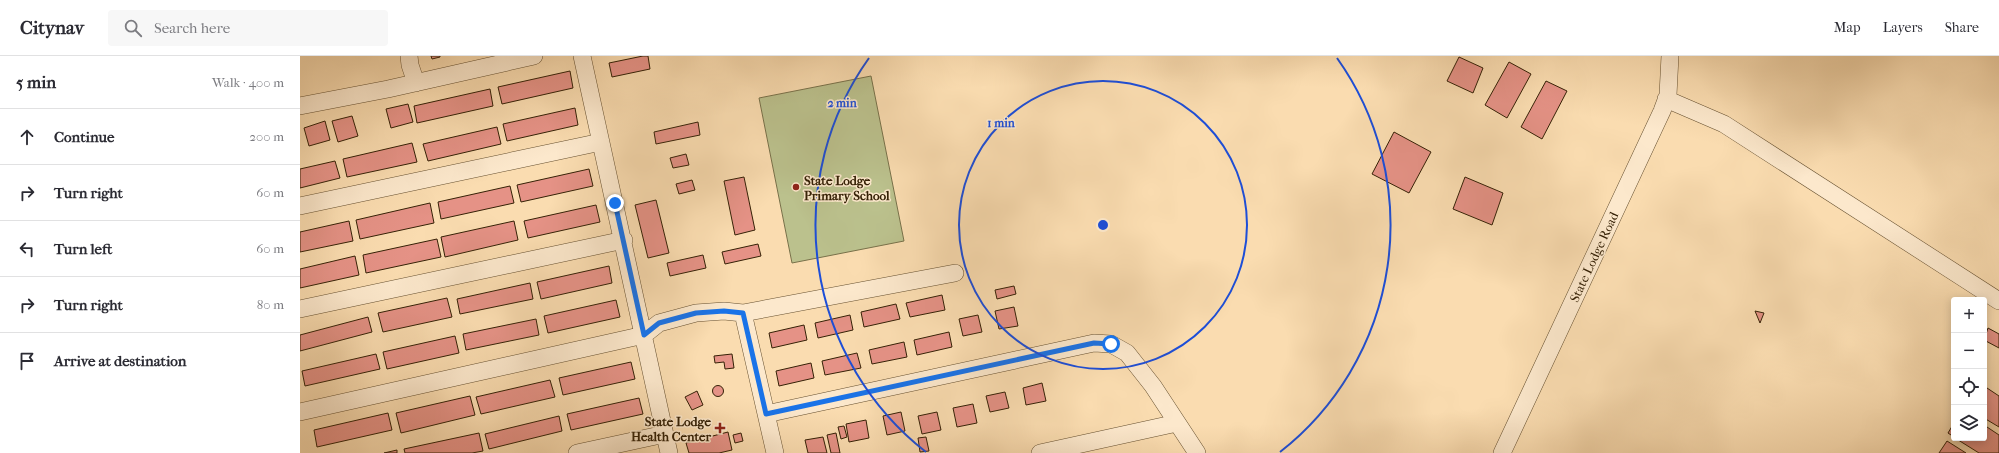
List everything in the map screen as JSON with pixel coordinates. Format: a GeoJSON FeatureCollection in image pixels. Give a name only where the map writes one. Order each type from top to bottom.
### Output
{"type":"FeatureCollection","features":[{"type":"Feature","properties":{"kind":"street"},"geometry":{"type":"LineString","coordinates":[[409,56],[410,65],[416,83]]}},
{"type":"Feature","properties":{"kind":"street"},"geometry":{"type":"LineString","coordinates":[[300,106],[416,83],[534,56]]}},
{"type":"Feature","properties":{"kind":"street"},"geometry":{"type":"LineString","coordinates":[[582,56],[624,240],[669,453]]}},
{"type":"Feature","properties":{"kind":"street","name":"State Lodge Road"},"geometry":{"type":"LineString","coordinates":[[1502,453],[1662,111],[1666,99],[1670,56]]}},
{"type":"Feature","properties":{"kind":"street"},"geometry":{"type":"LineString","coordinates":[[1666,99],[1724,124],[1999,301]]}},
{"type":"Feature","properties":{"kind":"street"},"geometry":{"type":"LineString","coordinates":[[300,206],[601,142]]}},
{"type":"Feature","properties":{"kind":"street"},"geometry":{"type":"LineString","coordinates":[[300,309],[624,240]]}},
{"type":"Feature","properties":{"kind":"street"},"geometry":{"type":"LineString","coordinates":[[300,412],[644,335],[659,323],[696,313],[724,311],[743,313],[955,273]]}},
{"type":"Feature","properties":{"kind":"street"},"geometry":{"type":"LineString","coordinates":[[743,313],[775,453]]}},
{"type":"Feature","properties":{"kind":"street"},"geometry":{"type":"LineString","coordinates":[[766,414],[1094,343],[1111,344],[1127,353],[1178,423],[1197,453]]}},
{"type":"Feature","properties":{"kind":"street"},"geometry":{"type":"LineString","coordinates":[[1040,453],[1178,423]]}},
{"type":"Feature","properties":{"kind":"street"},"geometry":{"type":"LineString","coordinates":[[577,453],[665,434]]}},
{"type":"Feature","properties":{"kind":"green space"},"geometry":{"type":"Polygon","coordinates":[[[871,76],[904,241],[792,263],[759,98],[871,76]]]}},
{"type":"Feature","properties":{"kind":"building"},"geometry":{"type":"Polygon","coordinates":[[[431,56],[440,56],[440,57],[432,59],[431,56]]]}},
{"type":"Feature","properties":{"kind":"building"},"geometry":{"type":"Polygon","coordinates":[[[648,56],[650,69],[612,77],[609,63],[648,56]]]}},
{"type":"Feature","properties":{"kind":"building"},"geometry":{"type":"Polygon","coordinates":[[[1459,57],[1483,68],[1473,93],[1447,81],[1459,57]]]}},
{"type":"Feature","properties":{"kind":"building"},"geometry":{"type":"Polygon","coordinates":[[[1509,62],[1531,74],[1507,118],[1485,105],[1509,62]]]}},
{"type":"Feature","properties":{"kind":"building"},"geometry":{"type":"Polygon","coordinates":[[[570,71],[573,88],[502,104],[498,87],[570,71]]]}},
{"type":"Feature","properties":{"kind":"building"},"geometry":{"type":"Polygon","coordinates":[[[1546,81],[1567,91],[1542,139],[1521,127],[1546,81]]]}},
{"type":"Feature","properties":{"kind":"building"},"geometry":{"type":"Polygon","coordinates":[[[490,89],[493,106],[417,123],[414,106],[490,89]]]}},
{"type":"Feature","properties":{"kind":"building"},"geometry":{"type":"Polygon","coordinates":[[[408,104],[413,122],[391,128],[386,109],[408,104]]]}},
{"type":"Feature","properties":{"kind":"building"},"geometry":{"type":"Polygon","coordinates":[[[575,108],[578,125],[507,141],[503,124],[575,108]]]}},
{"type":"Feature","properties":{"kind":"building"},"geometry":{"type":"Polygon","coordinates":[[[352,116],[358,136],[338,142],[332,121],[352,116]]]}},
{"type":"Feature","properties":{"kind":"building"},"geometry":{"type":"Polygon","coordinates":[[[325,121],[330,140],[309,146],[304,128],[325,121]]]}},
{"type":"Feature","properties":{"kind":"building"},"geometry":{"type":"Polygon","coordinates":[[[698,122],[700,135],[656,144],[654,132],[698,122]]]}},
{"type":"Feature","properties":{"kind":"building"},"geometry":{"type":"Polygon","coordinates":[[[497,127],[501,144],[428,161],[423,144],[497,127]]]}},
{"type":"Feature","properties":{"kind":"building"},"geometry":{"type":"Polygon","coordinates":[[[1394,132],[1431,152],[1409,193],[1372,174],[1394,132]]]}},
{"type":"Feature","properties":{"kind":"building"},"geometry":{"type":"Polygon","coordinates":[[[412,143],[417,162],[347,177],[343,159],[412,143]]]}},
{"type":"Feature","properties":{"kind":"building"},"geometry":{"type":"Polygon","coordinates":[[[686,154],[689,165],[673,168],[670,158],[686,154]]]}},
{"type":"Feature","properties":{"kind":"building"},"geometry":{"type":"Polygon","coordinates":[[[335,161],[340,178],[300,188],[300,169],[335,161]]]}},
{"type":"Feature","properties":{"kind":"building"},"geometry":{"type":"Polygon","coordinates":[[[589,169],[593,186],[521,202],[517,185],[589,169]]]}},
{"type":"Feature","properties":{"kind":"building"},"geometry":{"type":"Polygon","coordinates":[[[744,177],[755,230],[735,235],[724,181],[744,177]]]}},
{"type":"Feature","properties":{"kind":"building"},"geometry":{"type":"Polygon","coordinates":[[[1465,177],[1503,193],[1492,225],[1453,209],[1465,177]]]}},
{"type":"Feature","properties":{"kind":"building"},"geometry":{"type":"Polygon","coordinates":[[[692,180],[695,190],[679,194],[676,184],[692,180]]]}},
{"type":"Feature","properties":{"kind":"building"},"geometry":{"type":"Polygon","coordinates":[[[510,186],[514,203],[441,219],[438,202],[510,186]]]}},
{"type":"Feature","properties":{"kind":"building"},"geometry":{"type":"Polygon","coordinates":[[[656,200],[669,253],[648,258],[635,205],[656,200]]]}},
{"type":"Feature","properties":{"kind":"building"},"geometry":{"type":"Polygon","coordinates":[[[430,203],[434,223],[360,239],[356,220],[430,203]]]}},
{"type":"Feature","properties":{"kind":"building"},"geometry":{"type":"Polygon","coordinates":[[[596,205],[600,222],[528,238],[524,221],[596,205]]]}},
{"type":"Feature","properties":{"kind":"building"},"geometry":{"type":"Polygon","coordinates":[[[349,221],[353,241],[300,252],[300,232],[349,221]]]}},
{"type":"Feature","properties":{"kind":"building"},"geometry":{"type":"Polygon","coordinates":[[[514,221],[518,240],[445,257],[441,237],[514,221]]]}},
{"type":"Feature","properties":{"kind":"building"},"geometry":{"type":"Polygon","coordinates":[[[437,239],[441,257],[366,273],[363,255],[437,239]]]}},
{"type":"Feature","properties":{"kind":"building"},"geometry":{"type":"Polygon","coordinates":[[[758,244],[761,256],[725,264],[722,252],[758,244]]]}},
{"type":"Feature","properties":{"kind":"building"},"geometry":{"type":"Polygon","coordinates":[[[703,255],[706,268],[670,276],[667,263],[703,255]]]}},
{"type":"Feature","properties":{"kind":"building"},"geometry":{"type":"Polygon","coordinates":[[[355,256],[359,275],[300,288],[300,269],[355,256]]]}},
{"type":"Feature","properties":{"kind":"building"},"geometry":{"type":"Polygon","coordinates":[[[609,266],[612,283],[541,299],[537,282],[609,266]]]}},
{"type":"Feature","properties":{"kind":"building"},"geometry":{"type":"Polygon","coordinates":[[[530,283],[533,299],[460,314],[457,299],[530,283]]]}},
{"type":"Feature","properties":{"kind":"building"},"geometry":{"type":"Polygon","coordinates":[[[1014,286],[1016,294],[997,299],[995,290],[1014,286]]]}},
{"type":"Feature","properties":{"kind":"building"},"geometry":{"type":"Polygon","coordinates":[[[942,295],[945,310],[910,317],[906,303],[942,295]]]}},
{"type":"Feature","properties":{"kind":"building"},"geometry":{"type":"Polygon","coordinates":[[[447,298],[452,317],[383,332],[378,313],[447,298]]]}},
{"type":"Feature","properties":{"kind":"building"},"geometry":{"type":"Polygon","coordinates":[[[616,300],[620,317],[548,333],[544,316],[616,300]]]}},
{"type":"Feature","properties":{"kind":"building"},"geometry":{"type":"Polygon","coordinates":[[[896,304],[900,319],[864,327],[861,312],[896,304]]]}},
{"type":"Feature","properties":{"kind":"building"},"geometry":{"type":"Polygon","coordinates":[[[1014,307],[1018,326],[999,329],[995,311],[1014,307]]]}},
{"type":"Feature","properties":{"kind":"building"},"geometry":{"type":"Polygon","coordinates":[[[1755,311],[1764,313],[1760,323],[1755,311]]]}},
{"type":"Feature","properties":{"kind":"building"},"geometry":{"type":"Polygon","coordinates":[[[850,315],[853,330],[818,338],[815,323],[850,315]]]}},
{"type":"Feature","properties":{"kind":"building"},"geometry":{"type":"Polygon","coordinates":[[[978,315],[982,332],[963,336],[959,319],[978,315]]]}},
{"type":"Feature","properties":{"kind":"building"},"geometry":{"type":"Polygon","coordinates":[[[368,317],[372,332],[300,351],[300,335],[368,317]]]}},
{"type":"Feature","properties":{"kind":"building"},"geometry":{"type":"Polygon","coordinates":[[[536,319],[539,335],[466,350],[463,334],[536,319]]]}},
{"type":"Feature","properties":{"kind":"building"},"geometry":{"type":"Polygon","coordinates":[[[804,325],[807,340],[772,348],[769,333],[804,325]]]}},
{"type":"Feature","properties":{"kind":"building"},"geometry":{"type":"Polygon","coordinates":[[[1988,328],[1999,334],[1999,348],[1987,342],[1988,328]]]}},
{"type":"Feature","properties":{"kind":"building"},"geometry":{"type":"Polygon","coordinates":[[[949,332],[952,347],[917,355],[914,340],[949,332]]]}},
{"type":"Feature","properties":{"kind":"building"},"geometry":{"type":"Polygon","coordinates":[[[455,336],[459,353],[387,369],[383,352],[455,336]]]}},
{"type":"Feature","properties":{"kind":"building"},"geometry":{"type":"Polygon","coordinates":[[[904,342],[907,357],[872,364],[869,350],[904,342]]]}},
{"type":"Feature","properties":{"kind":"building"},"geometry":{"type":"Polygon","coordinates":[[[857,353],[861,368],[825,375],[822,361],[857,353]]]}},
{"type":"Feature","properties":{"kind":"building"},"geometry":{"type":"Polygon","coordinates":[[[376,354],[380,369],[305,386],[302,371],[376,354]]]}},
{"type":"Feature","properties":{"kind":"building"},"geometry":{"type":"Polygon","coordinates":[[[732,354],[734,368],[725,369],[724,362],[715,363],[714,356],[732,354]]]}},
{"type":"Feature","properties":{"kind":"building"},"geometry":{"type":"Polygon","coordinates":[[[631,362],[635,379],[563,395],[559,378],[631,362]]]}},
{"type":"Feature","properties":{"kind":"building"},"geometry":{"type":"Polygon","coordinates":[[[811,363],[814,378],[779,386],[776,371],[811,363]]]}},
{"type":"Feature","properties":{"kind":"building"},"geometry":{"type":"Polygon","coordinates":[[[550,380],[555,397],[481,414],[476,397],[550,380]]]}},
{"type":"Feature","properties":{"kind":"building"},"geometry":{"type":"Polygon","coordinates":[[[1042,383],[1046,401],[1026,405],[1023,388],[1042,383]]]}},
{"type":"Feature","properties":{"kind":"building"},"geometry":{"type":"Polygon","coordinates":[[[716,386],[720,386],[722,387],[722,395],[716,396],[713,393],[713,389],[716,386]]]}},
{"type":"Feature","properties":{"kind":"building"},"geometry":{"type":"Polygon","coordinates":[[[1987,388],[1999,396],[1999,427],[1987,420],[1987,388]]]}},
{"type":"Feature","properties":{"kind":"building"},"geometry":{"type":"Polygon","coordinates":[[[697,391],[703,405],[692,410],[685,397],[697,391]]]}},
{"type":"Feature","properties":{"kind":"building"},"geometry":{"type":"Polygon","coordinates":[[[1005,392],[1009,408],[990,412],[986,396],[1005,392]]]}},
{"type":"Feature","properties":{"kind":"building"},"geometry":{"type":"Polygon","coordinates":[[[470,396],[475,415],[401,433],[396,413],[470,396]]]}},
{"type":"Feature","properties":{"kind":"building"},"geometry":{"type":"Polygon","coordinates":[[[639,398],[643,414],[571,430],[567,414],[639,398]]]}},
{"type":"Feature","properties":{"kind":"building"},"geometry":{"type":"Polygon","coordinates":[[[973,404],[977,423],[957,427],[953,408],[973,404]]]}},
{"type":"Feature","properties":{"kind":"building"},"geometry":{"type":"Polygon","coordinates":[[[901,412],[905,431],[887,435],[883,416],[901,412]]]}},
{"type":"Feature","properties":{"kind":"building"},"geometry":{"type":"Polygon","coordinates":[[[937,412],[941,430],[922,434],[918,416],[937,412]]]}},
{"type":"Feature","properties":{"kind":"building"},"geometry":{"type":"Polygon","coordinates":[[[388,413],[392,430],[317,447],[314,430],[388,413]]]}},
{"type":"Feature","properties":{"kind":"building"},"geometry":{"type":"Polygon","coordinates":[[[559,416],[562,431],[489,449],[485,434],[559,416]]]}},
{"type":"Feature","properties":{"kind":"building"},"geometry":{"type":"Polygon","coordinates":[[[866,420],[869,438],[849,442],[846,424],[866,420]]]}},
{"type":"Feature","properties":{"kind":"building"},"geometry":{"type":"Polygon","coordinates":[[[844,426],[847,437],[841,439],[838,427],[844,426]]]}},
{"type":"Feature","properties":{"kind":"building"},"geometry":{"type":"Polygon","coordinates":[[[1987,427],[1999,435],[1999,453],[1979,453],[1960,441],[1987,441],[1987,427]]]}},
{"type":"Feature","properties":{"kind":"building"},"geometry":{"type":"Polygon","coordinates":[[[1951,428],[1951,435],[1948,433],[1951,428]]]}},
{"type":"Feature","properties":{"kind":"building"},"geometry":{"type":"Polygon","coordinates":[[[728,432],[732,450],[719,453],[689,453],[686,443],[728,432]]]}},
{"type":"Feature","properties":{"kind":"building"},"geometry":{"type":"Polygon","coordinates":[[[479,433],[483,451],[472,453],[405,453],[404,449],[479,433]]]}},
{"type":"Feature","properties":{"kind":"building"},"geometry":{"type":"Polygon","coordinates":[[[741,433],[743,441],[735,443],[733,435],[741,433]]]}},
{"type":"Feature","properties":{"kind":"building"},"geometry":{"type":"Polygon","coordinates":[[[836,433],[840,453],[831,453],[827,435],[836,433]]]}},
{"type":"Feature","properties":{"kind":"building"},"geometry":{"type":"Polygon","coordinates":[[[823,437],[827,453],[808,453],[805,440],[823,437]]]}},
{"type":"Feature","properties":{"kind":"building"},"geometry":{"type":"Polygon","coordinates":[[[926,437],[929,451],[920,452],[918,438],[926,437]]]}},
{"type":"Feature","properties":{"kind":"building"},"geometry":{"type":"Polygon","coordinates":[[[1947,441],[1966,453],[1939,453],[1947,441]]]}},
{"type":"Feature","properties":{"kind":"building"},"geometry":{"type":"Polygon","coordinates":[[[397,450],[397,453],[384,453],[397,450]]]}},
{"type":"Feature","properties":{"kind":"place","name":"State Lodge Primary School"},"geometry":{"type":"Point","coordinates":[796,187]}},
{"type":"Feature","properties":{"kind":"place","name":"State Lodge Health Center"},"geometry":{"type":"Point","coordinates":[720,428]}},
{"type":"Feature","properties":{"kind":"route"},"geometry":{"type":"LineString","coordinates":[[615,203],[644,335],[659,323],[696,313],[724,311],[743,313],[766,414],[1094,343],[1111,344]]}}]}
